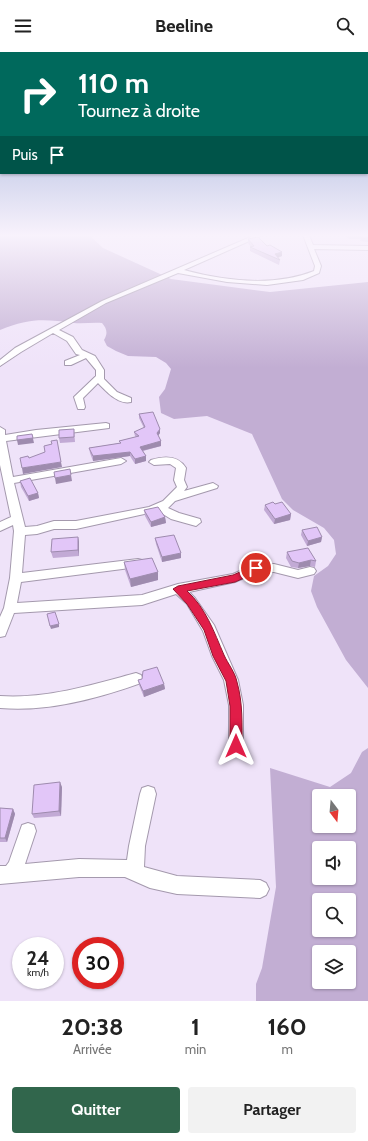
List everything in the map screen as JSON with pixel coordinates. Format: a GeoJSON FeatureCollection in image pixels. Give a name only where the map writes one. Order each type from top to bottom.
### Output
{"type":"FeatureCollection","features":[{"type":"Feature","properties":{"kind":"street"},"geometry":{"type":"LineString","coordinates":[[0,364],[18,350],[104,302],[155,279]]}},
{"type":"Feature","properties":{"kind":"street"},"geometry":{"type":"LineString","coordinates":[[224,279],[259,282],[291,279]]}},
{"type":"Feature","properties":{"kind":"street"},"geometry":{"type":"LineString","coordinates":[[53,330],[70,339],[79,352],[92,358],[100,370],[101,374],[99,378],[78,397],[81,407]]}},
{"type":"Feature","properties":{"kind":"street"},"geometry":{"type":"LineString","coordinates":[[68,363],[85,356]]}},
{"type":"Feature","properties":{"kind":"street"},"geometry":{"type":"LineString","coordinates":[[99,378],[114,394],[128,400]]}},
{"type":"Feature","properties":{"kind":"street"},"geometry":{"type":"LineString","coordinates":[[0,632],[10,608],[16,578],[20,531],[9,481],[2,462],[0,436],[106,426]]}},
{"type":"Feature","properties":{"kind":"street"},"geometry":{"type":"LineString","coordinates":[[20,531],[37,530],[54,525],[76,525],[117,518],[167,504],[174,498],[182,487],[179,480],[182,474],[181,468],[172,460],[154,462]]}},
{"type":"Feature","properties":{"kind":"street"},"geometry":{"type":"LineString","coordinates":[[9,481],[121,461]]}},
{"type":"Feature","properties":{"kind":"street"},"geometry":{"type":"LineString","coordinates":[[174,498],[213,486]]}},
{"type":"Feature","properties":{"kind":"street"},"geometry":{"type":"LineString","coordinates":[[158,507],[175,516],[196,522]]}},
{"type":"Feature","properties":{"kind":"street"},"geometry":{"type":"LineString","coordinates":[[0,528],[17,519]]}},
{"type":"Feature","properties":{"kind":"street"},"geometry":{"type":"LineString","coordinates":[[16,578],[151,561]]}},
{"type":"Feature","properties":{"kind":"street"},"geometry":{"type":"LineString","coordinates":[[10,608],[142,600],[178,589],[235,578],[256,568],[274,568],[298,574],[310,571]]}},
{"type":"Feature","properties":{"kind":"street"},"geometry":{"type":"LineString","coordinates":[[178,589],[191,601],[209,629],[219,656],[232,680],[236,706],[236,746]]}},
{"type":"Feature","properties":{"kind":"street"},"geometry":{"type":"LineString","coordinates":[[0,702],[35,704],[136,679]]}},
{"type":"Feature","properties":{"kind":"street"},"geometry":{"type":"LineString","coordinates":[[135,873],[138,846],[148,794]]}},
{"type":"Feature","properties":{"kind":"street"},"geometry":{"type":"LineString","coordinates":[[4,875],[16,867],[28,831]]}},
{"type":"Feature","properties":{"kind":"street"},"geometry":{"type":"LineString","coordinates":[[4,875],[79,868],[126,868],[135,873],[177,885],[260,890]]}},
{"type":"Feature","properties":{"kind":"shaded area"},"geometry":{"type":"Polygon","coordinates":[[[0,279],[173,279],[270,292],[368,282],[368,688],[346,660],[317,607],[311,591],[314,576],[328,566],[336,554],[334,540],[324,528],[293,510],[282,499],[252,434],[207,416],[174,419],[161,413],[159,397],[165,389],[171,369],[166,363],[156,357],[128,356],[107,346],[104,340],[106,331],[102,323],[37,320],[20,323],[0,330],[0,279]]]}},
{"type":"Feature","properties":{"kind":"shaded area"},"geometry":{"type":"Polygon","coordinates":[[[368,748],[368,1001],[256,1001],[256,984],[262,968],[276,887],[270,768],[330,787],[351,773],[362,752],[368,748]]]}},
{"type":"Feature","properties":{"kind":"building"},"geometry":{"type":"Polygon","coordinates":[[[153,412],[160,429],[157,433],[161,441],[140,447],[146,456],[135,459],[130,452],[93,456],[89,448],[121,443],[119,441],[139,436],[134,432],[145,427],[139,414],[153,412]]]}},
{"type":"Feature","properties":{"kind":"building"},"geometry":{"type":"Polygon","coordinates":[[[74,429],[74,437],[59,438],[59,430],[74,429]]]}},
{"type":"Feature","properties":{"kind":"building"},"geometry":{"type":"Polygon","coordinates":[[[32,434],[33,438],[17,440],[17,436],[32,434]]]}},
{"type":"Feature","properties":{"kind":"building"},"geometry":{"type":"Polygon","coordinates":[[[57,440],[61,462],[22,468],[20,458],[28,456],[29,458],[45,452],[44,446],[52,444],[51,441],[57,440]]]}},
{"type":"Feature","properties":{"kind":"building"},"geometry":{"type":"Polygon","coordinates":[[[70,469],[71,475],[55,478],[54,472],[70,469]]]}},
{"type":"Feature","properties":{"kind":"building"},"geometry":{"type":"Polygon","coordinates":[[[30,478],[38,493],[28,496],[20,481],[30,478]]]}},
{"type":"Feature","properties":{"kind":"building"},"geometry":{"type":"Polygon","coordinates":[[[273,502],[275,504],[282,502],[291,514],[275,519],[265,505],[273,502]]]}},
{"type":"Feature","properties":{"kind":"building"},"geometry":{"type":"Polygon","coordinates":[[[158,507],[165,517],[151,522],[144,510],[158,507]]]}},
{"type":"Feature","properties":{"kind":"building"},"geometry":{"type":"Polygon","coordinates":[[[317,527],[322,537],[308,541],[302,530],[317,527]]]}},
{"type":"Feature","properties":{"kind":"building"},"geometry":{"type":"Polygon","coordinates":[[[174,535],[181,553],[162,557],[155,538],[174,535]]]}},
{"type":"Feature","properties":{"kind":"building"},"geometry":{"type":"Polygon","coordinates":[[[78,537],[78,550],[51,552],[52,539],[78,537]]]}},
{"type":"Feature","properties":{"kind":"building"},"geometry":{"type":"Polygon","coordinates":[[[308,548],[316,561],[311,560],[299,563],[292,561],[287,552],[308,548]]]}},
{"type":"Feature","properties":{"kind":"building"},"geometry":{"type":"Polygon","coordinates":[[[152,558],[158,572],[130,579],[124,562],[152,558]]]}},
{"type":"Feature","properties":{"kind":"building"},"geometry":{"type":"Polygon","coordinates":[[[55,612],[59,624],[50,626],[47,614],[55,612]]]}},
{"type":"Feature","properties":{"kind":"building"},"geometry":{"type":"Polygon","coordinates":[[[157,667],[164,684],[143,691],[138,680],[142,679],[143,671],[157,667]]]}},
{"type":"Feature","properties":{"kind":"building"},"geometry":{"type":"Polygon","coordinates":[[[60,782],[59,811],[32,814],[34,785],[60,782]]]}},
{"type":"Feature","properties":{"kind":"building"},"geometry":{"type":"Polygon","coordinates":[[[0,808],[13,809],[5,838],[0,838],[0,808]]]}},
{"type":"Feature","properties":{"kind":"route"},"geometry":{"type":"LineString","coordinates":[[236,746],[236,706],[232,680],[219,656],[209,629],[191,601],[178,589],[235,578],[256,568]]}}]}
